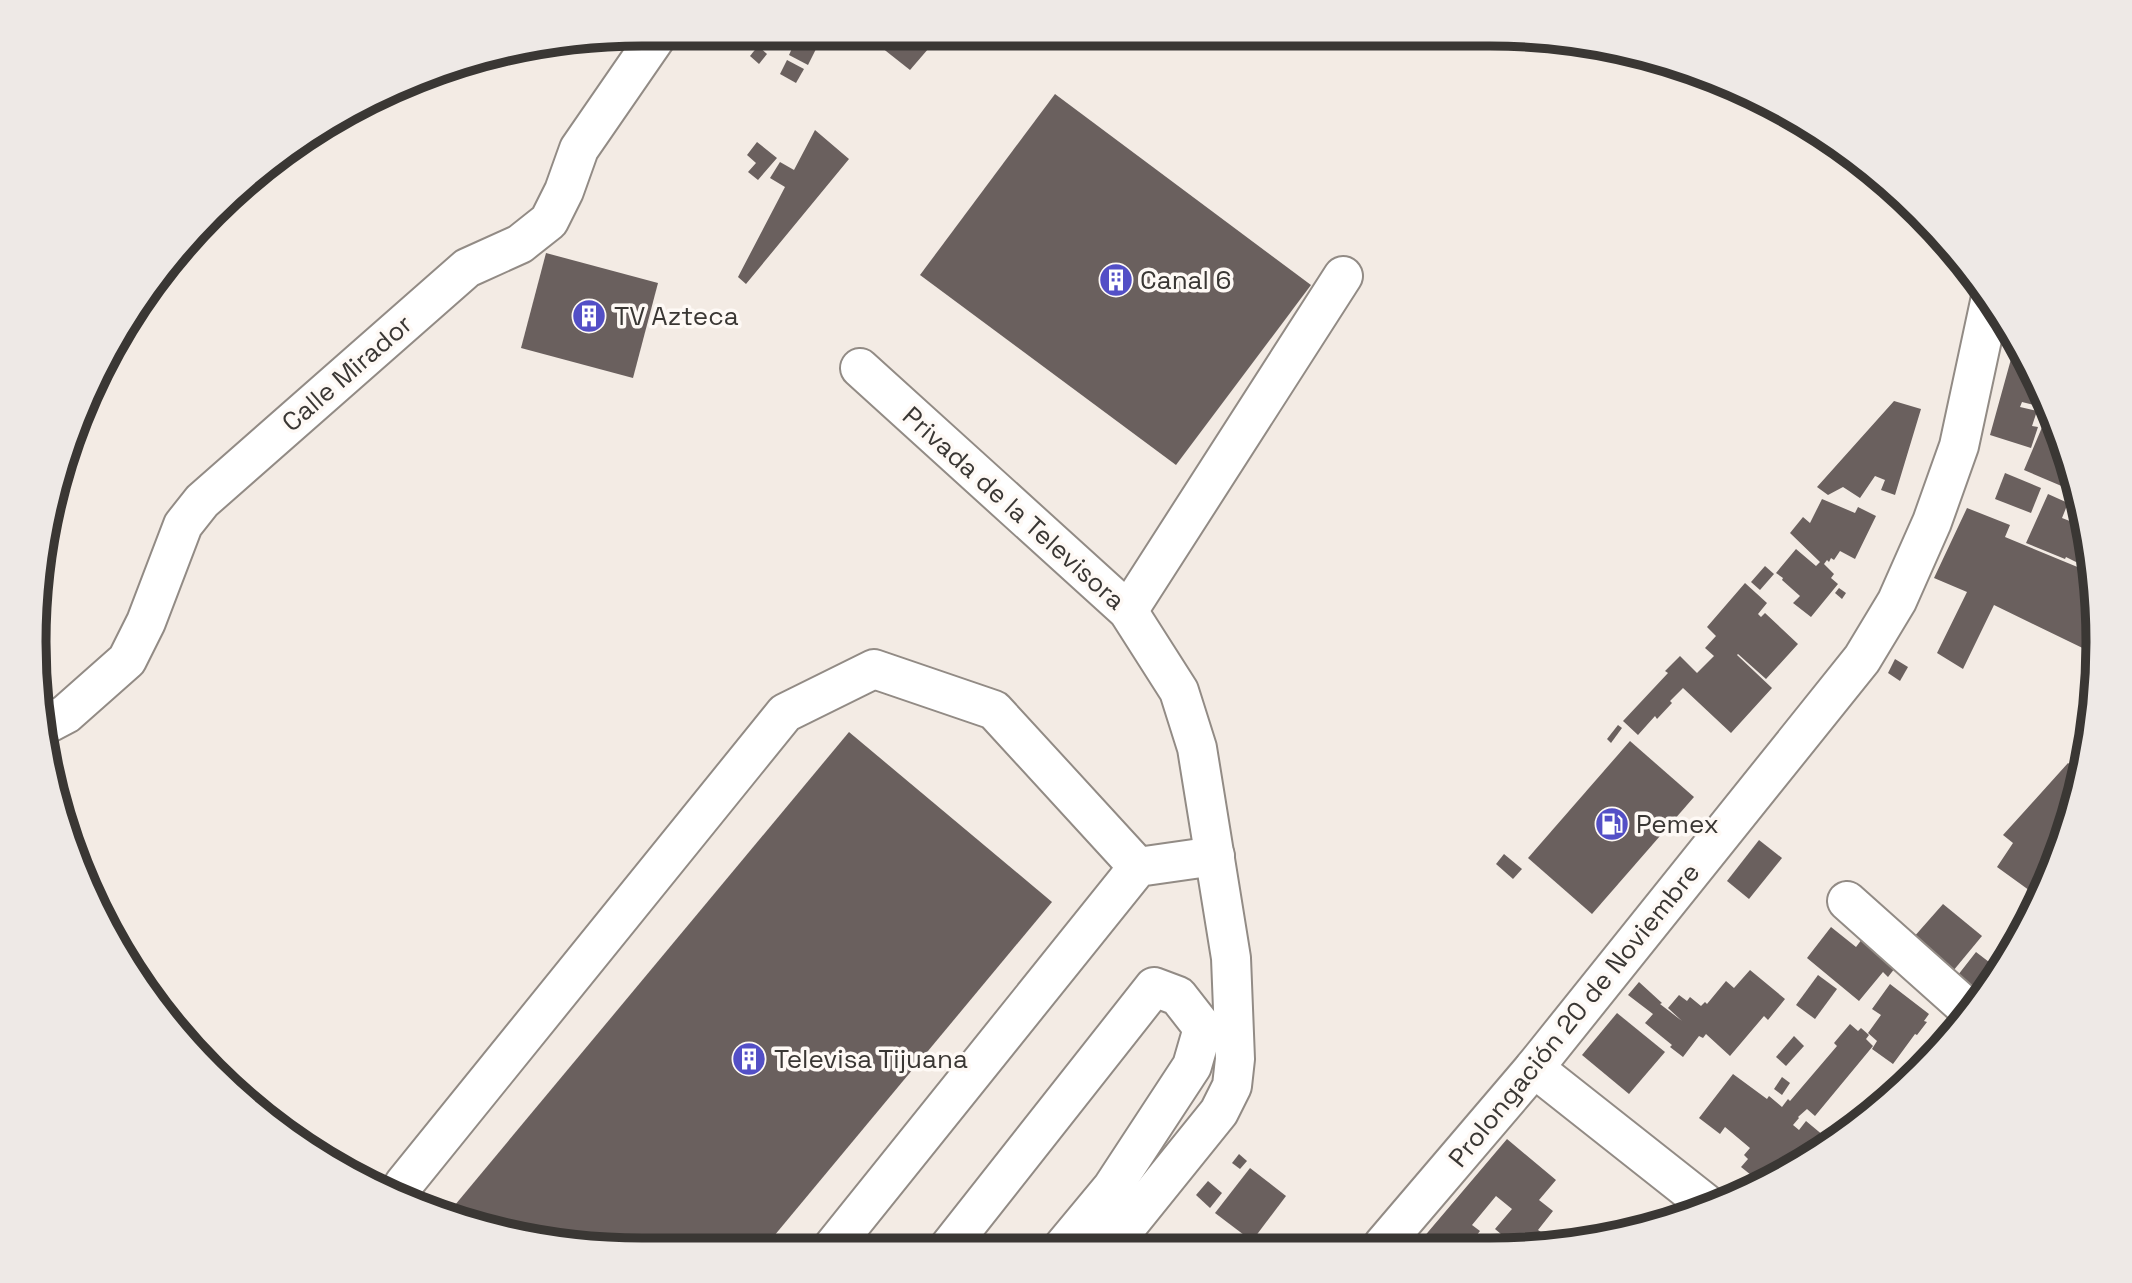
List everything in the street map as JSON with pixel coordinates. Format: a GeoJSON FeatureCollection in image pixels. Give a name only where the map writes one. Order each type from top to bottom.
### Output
{"type":"FeatureCollection","features":[{"type":"Feature","properties":{"kind":"street","name":"Calle Mirador"},"geometry":{"type":"LineString","coordinates":[[51,722],[66,714],[127,660],[146,622],[183,525],[202,500],[467,268],[520,244],[549,221],[564,191],[579,149],[650,46]]}},
{"type":"Feature","properties":{"kind":"street"},"geometry":{"type":"LineString","coordinates":[[1128,611],[1343,276]]}},
{"type":"Feature","properties":{"kind":"street","name":"Prolongación 20 de Noviembre"},"geometry":{"type":"LineString","coordinates":[[1389,1238],[1534,1068],[1862,659],[1896,601],[1931,522],[1959,446],[1988,313]]}},
{"type":"Feature","properties":{"kind":"street","name":"Privada de la Televisora"},"geometry":{"type":"LineString","coordinates":[[860,368],[1128,611],[1179,691],[1197,748],[1231,958],[1235,1059],[1232,1086],[1219,1112],[1117,1238]]}},
{"type":"Feature","properties":{"kind":"street"},"geometry":{"type":"LineString","coordinates":[[404,1184],[785,713],[874,669],[994,710],[1138,867]]}},
{"type":"Feature","properties":{"kind":"street"},"geometry":{"type":"LineString","coordinates":[[845,1238],[1138,867],[1215,856]]}},
{"type":"Feature","properties":{"kind":"street"},"geometry":{"type":"LineString","coordinates":[[1847,901],[1963,1004]]}},
{"type":"Feature","properties":{"kind":"street"},"geometry":{"type":"LineString","coordinates":[[956,1238],[1154,986],[1178,996],[1203,1027],[1192,1066],[1112,1188],[1070,1238]]}},
{"type":"Feature","properties":{"kind":"street"},"geometry":{"type":"LineString","coordinates":[[1534,1068],[1700,1199]]}},
{"type":"Feature","properties":{"kind":"building"},"geometry":{"type":"Polygon","coordinates":[[[758,46],[767,54],[759,64],[750,56],[758,46]]]}},
{"type":"Feature","properties":{"kind":"building"},"geometry":{"type":"Polygon","coordinates":[[[793,46],[818,46],[808,65],[789,55],[793,46]]]}},
{"type":"Feature","properties":{"kind":"building"},"geometry":{"type":"Polygon","coordinates":[[[880,46],[931,46],[910,70],[880,46]]]}},
{"type":"Feature","properties":{"kind":"building"},"geometry":{"type":"Polygon","coordinates":[[[787,60],[804,69],[796,83],[780,74],[787,60]]]}},
{"type":"Feature","properties":{"kind":"building","name":"Canal 6"},"geometry":{"type":"Polygon","coordinates":[[[1055,94],[1311,285],[1176,465],[920,275],[1055,94]]]}},
{"type":"Feature","properties":{"kind":"building"},"geometry":{"type":"Polygon","coordinates":[[[815,130],[849,159],[746,284],[738,277],[785,187],[770,178],[780,162],[794,170],[815,130]]]}},
{"type":"Feature","properties":{"kind":"building"},"geometry":{"type":"Polygon","coordinates":[[[757,142],[777,158],[758,180],[748,172],[756,163],[747,155],[757,142]]]}},
{"type":"Feature","properties":{"kind":"building","name":"TV Azteca"},"geometry":{"type":"Polygon","coordinates":[[[546,253],[658,283],[633,378],[521,348],[546,253]]]}},
{"type":"Feature","properties":{"kind":"building"},"geometry":{"type":"Polygon","coordinates":[[[2012,354],[2038,406],[2022,402],[2020,407],[2037,411],[2032,426],[2038,427],[2031,448],[1990,435],[2012,354]]]}},
{"type":"Feature","properties":{"kind":"building"},"geometry":{"type":"Polygon","coordinates":[[[1894,401],[1921,409],[1895,495],[1881,490],[1885,480],[1875,476],[1860,498],[1843,487],[1828,495],[1817,487],[1894,401]]]}},
{"type":"Feature","properties":{"kind":"building"},"geometry":{"type":"Polygon","coordinates":[[[2043,425],[2046,426],[2055,450],[2066,488],[2024,470],[2043,425]]]}},
{"type":"Feature","properties":{"kind":"building"},"geometry":{"type":"Polygon","coordinates":[[[2005,473],[2041,488],[2031,513],[1995,499],[2005,473]]]}},
{"type":"Feature","properties":{"kind":"building"},"geometry":{"type":"Polygon","coordinates":[[[2048,494],[2068,503],[2062,518],[2074,523],[2076,533],[2073,541],[2078,543],[2079,554],[2076,562],[2026,543],[2048,494]]]}},
{"type":"Feature","properties":{"kind":"building"},"geometry":{"type":"Polygon","coordinates":[[[1822,499],[1855,513],[1858,507],[1876,516],[1855,559],[1840,551],[1834,560],[1831,558],[1824,564],[1834,574],[1831,578],[1838,584],[1811,617],[1793,603],[1800,596],[1776,573],[1796,549],[1816,566],[1820,562],[1790,533],[1803,517],[1810,523],[1822,499]]]}},
{"type":"Feature","properties":{"kind":"building"},"geometry":{"type":"Polygon","coordinates":[[[1967,508],[2010,525],[2005,537],[2081,569],[2086,650],[1994,605],[1963,669],[1937,653],[1967,592],[1934,578],[1967,508]]]}},
{"type":"Feature","properties":{"kind":"building"},"geometry":{"type":"Polygon","coordinates":[[[1765,566],[1774,574],[1760,590],[1751,582],[1765,566]]]}},
{"type":"Feature","properties":{"kind":"building"},"geometry":{"type":"Polygon","coordinates":[[[1745,583],[1767,603],[1758,614],[1761,617],[1765,613],[1798,644],[1766,679],[1737,655],[1772,688],[1731,733],[1683,688],[1657,719],[1655,716],[1638,735],[1623,721],[1668,673],[1665,671],[1680,656],[1697,673],[1714,656],[1705,648],[1716,636],[1707,627],[1745,583]]]}},
{"type":"Feature","properties":{"kind":"building"},"geometry":{"type":"Polygon","coordinates":[[[1839,588],[1846,593],[1842,599],[1835,593],[1839,588]]]}},
{"type":"Feature","properties":{"kind":"building"},"geometry":{"type":"Polygon","coordinates":[[[1895,659],[1908,667],[1900,681],[1888,673],[1895,659]]]}},
{"type":"Feature","properties":{"kind":"building"},"geometry":{"type":"Polygon","coordinates":[[[1618,725],[1622,728],[1611,743],[1607,739],[1618,725]]]}},
{"type":"Feature","properties":{"kind":"building","name":"Televisa Tijuana"},"geometry":{"type":"Polygon","coordinates":[[[849,732],[1052,902],[772,1238],[603,1236],[525,1226],[453,1207],[849,732]]]}},
{"type":"Feature","properties":{"kind":"building"},"geometry":{"type":"Polygon","coordinates":[[[1630,741],[1694,797],[1592,914],[1528,858],[1630,741]]]}},
{"type":"Feature","properties":{"kind":"building"},"geometry":{"type":"Polygon","coordinates":[[[2068,763],[2073,766],[2055,833],[2031,892],[1997,867],[2013,843],[2003,835],[2068,763]]]}},
{"type":"Feature","properties":{"kind":"building"},"geometry":{"type":"Polygon","coordinates":[[[1759,840],[1782,858],[1749,899],[1727,881],[1759,840]]]}},
{"type":"Feature","properties":{"kind":"building"},"geometry":{"type":"Polygon","coordinates":[[[1504,854],[1522,869],[1513,879],[1496,864],[1504,854]]]}},
{"type":"Feature","properties":{"kind":"building"},"geometry":{"type":"Polygon","coordinates":[[[1943,904],[1982,936],[1953,971],[1913,938],[1943,904]]]}},
{"type":"Feature","properties":{"kind":"building"},"geometry":{"type":"Polygon","coordinates":[[[2017,920],[1975,988],[1958,975],[1976,952],[1989,962],[2017,920]]]}},
{"type":"Feature","properties":{"kind":"building"},"geometry":{"type":"Polygon","coordinates":[[[1831,927],[1856,947],[1866,934],[1902,959],[1888,977],[1883,972],[1859,1001],[1807,958],[1831,927]]]}},
{"type":"Feature","properties":{"kind":"building"},"geometry":{"type":"Polygon","coordinates":[[[1750,970],[1785,999],[1768,1020],[1764,1016],[1730,1056],[1706,1034],[1703,1038],[1699,1036],[1683,1057],[1645,1023],[1653,1014],[1628,995],[1639,982],[1662,1003],[1660,1004],[1682,1021],[1668,1008],[1679,995],[1687,1001],[1690,997],[1701,1006],[1705,1002],[1707,1004],[1726,981],[1734,988],[1750,970]]]}},
{"type":"Feature","properties":{"kind":"building"},"geometry":{"type":"Polygon","coordinates":[[[1818,975],[1837,989],[1815,1019],[1796,1005],[1818,975]]]}},
{"type":"Feature","properties":{"kind":"building"},"geometry":{"type":"Polygon","coordinates":[[[1890,984],[1929,1014],[1924,1021],[1927,1022],[1893,1064],[1872,1049],[1877,1041],[1868,1033],[1881,1015],[1872,1009],[1890,984]]]}},
{"type":"Feature","properties":{"kind":"building"},"geometry":{"type":"Polygon","coordinates":[[[1617,1013],[1665,1052],[1629,1094],[1582,1055],[1617,1013]]]}},
{"type":"Feature","properties":{"kind":"building"},"geometry":{"type":"Polygon","coordinates":[[[1850,1024],[1869,1035],[1866,1039],[1873,1046],[1815,1116],[1807,1109],[1793,1125],[1799,1130],[1806,1121],[1824,1136],[1753,1177],[1741,1167],[1748,1159],[1744,1155],[1750,1148],[1725,1127],[1720,1134],[1699,1118],[1733,1074],[1782,1107],[1837,1046],[1834,1043],[1850,1024]]]}},
{"type":"Feature","properties":{"kind":"building"},"geometry":{"type":"Polygon","coordinates":[[[1794,1036],[1804,1046],[1786,1066],[1776,1057],[1794,1036]]]}},
{"type":"Feature","properties":{"kind":"building"},"geometry":{"type":"Polygon","coordinates":[[[1782,1077],[1790,1083],[1782,1095],[1774,1089],[1782,1077]]]}},
{"type":"Feature","properties":{"kind":"building"},"geometry":{"type":"Polygon","coordinates":[[[1507,1139],[1556,1180],[1539,1200],[1553,1211],[1538,1230],[1544,1234],[1505,1237],[1495,1229],[1512,1209],[1496,1196],[1472,1225],[1480,1231],[1474,1238],[1423,1238],[1507,1139]]]}},
{"type":"Feature","properties":{"kind":"building"},"geometry":{"type":"Polygon","coordinates":[[[1239,1154],[1247,1161],[1240,1169],[1232,1163],[1239,1154]]]}},
{"type":"Feature","properties":{"kind":"building"},"geometry":{"type":"Polygon","coordinates":[[[1250,1168],[1286,1196],[1254,1238],[1248,1238],[1215,1213],[1250,1168]]]}},
{"type":"Feature","properties":{"kind":"building"},"geometry":{"type":"Polygon","coordinates":[[[1208,1181],[1222,1193],[1210,1208],[1196,1195],[1208,1181]]]}},
{"type":"Feature","properties":{"kind":"place","name":"Canal 6"},"geometry":{"type":"Point","coordinates":[1116,280]}},
{"type":"Feature","properties":{"kind":"place","name":"TV Azteca"},"geometry":{"type":"Point","coordinates":[589,316]}},
{"type":"Feature","properties":{"kind":"place","name":"Pemex"},"geometry":{"type":"Point","coordinates":[1612,824]}},
{"type":"Feature","properties":{"kind":"place","name":"Televisa Tijuana"},"geometry":{"type":"Point","coordinates":[749,1059]}}]}
